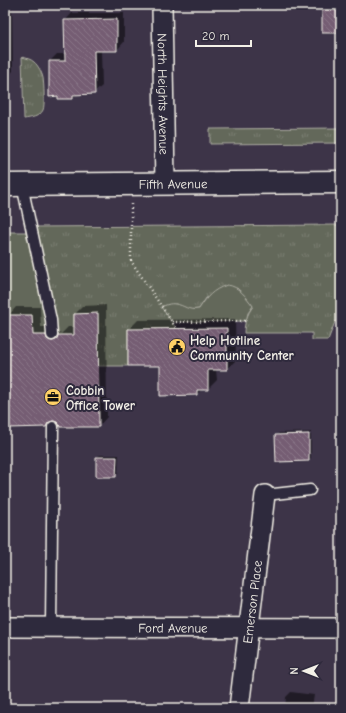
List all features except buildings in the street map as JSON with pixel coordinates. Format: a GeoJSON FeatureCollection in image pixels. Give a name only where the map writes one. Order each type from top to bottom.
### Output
{"type":"FeatureCollection","features":[{"type":"Feature","properties":{"kind":"street","name":"North Heights Avenue"},"geometry":{"type":"LineString","coordinates":[[162,5],[164,183]]}},
{"type":"Feature","properties":{"kind":"street","name":"Fifth Avenue"},"geometry":{"type":"LineString","coordinates":[[13,185],[341,182]]}},
{"type":"Feature","properties":{"kind":"street","name":"Emerson Place"},"geometry":{"type":"LineString","coordinates":[[239,708],[265,495]]}},
{"type":"Feature","properties":{"kind":"street","name":"Ford Avenue"},"geometry":{"type":"LineString","coordinates":[[5,627],[341,628]]}},
{"type":"Feature","properties":{"kind":"lane"},"geometry":{"type":"LineString","coordinates":[[13,185],[51,320],[52,335]]}},
{"type":"Feature","properties":{"kind":"lane"},"geometry":{"type":"LineString","coordinates":[[52,627],[53,427]]}},
{"type":"Feature","properties":{"kind":"lane"},"geometry":{"type":"LineString","coordinates":[[265,495],[310,490]]}},
{"type":"Feature","properties":{"kind":"path"},"geometry":{"type":"LineString","coordinates":[[131,184],[131,261],[176,328]]}},
{"type":"Feature","properties":{"kind":"path"},"geometry":{"type":"LineString","coordinates":[[172,322],[246,321]]}},
{"type":"Feature","properties":{"kind":"green space"},"geometry":{"type":"Polygon","coordinates":[[[22,57],[31,60],[38,67],[43,78],[44,90],[44,108],[42,112],[35,117],[24,119],[22,57]]]}},
{"type":"Feature","properties":{"kind":"green space"},"geometry":{"type":"Polygon","coordinates":[[[341,128],[341,143],[210,144],[210,129],[341,128]]]}},
{"type":"Feature","properties":{"kind":"green space"},"geometry":{"type":"Polygon","coordinates":[[[341,225],[341,316],[335,322],[328,340],[312,340],[312,333],[244,333],[246,319],[253,306],[237,288],[206,298],[199,309],[189,310],[176,304],[161,306],[176,328],[128,329],[128,366],[98,366],[98,314],[74,314],[74,335],[52,335],[31,227],[341,225]]]}},
{"type":"Feature","properties":{"kind":"green space"},"geometry":{"type":"Polygon","coordinates":[[[5,232],[32,232],[52,335],[33,335],[32,315],[5,315],[5,232]]]}},
{"type":"Feature","properties":{"kind":"green space"},"geometry":{"type":"Polygon","coordinates":[[[227,285],[235,287],[239,290],[253,306],[248,313],[246,321],[172,322],[161,307],[168,304],[173,304],[189,309],[199,309],[210,294],[227,285]]]}},
{"type":"Feature","properties":{"kind":"place","name":"Help Hotline Community Center"},"geometry":{"type":"Point","coordinates":[177,347]}},
{"type":"Feature","properties":{"kind":"place","name":"Cobbin Office Tower"},"geometry":{"type":"Point","coordinates":[53,397]}}]}
